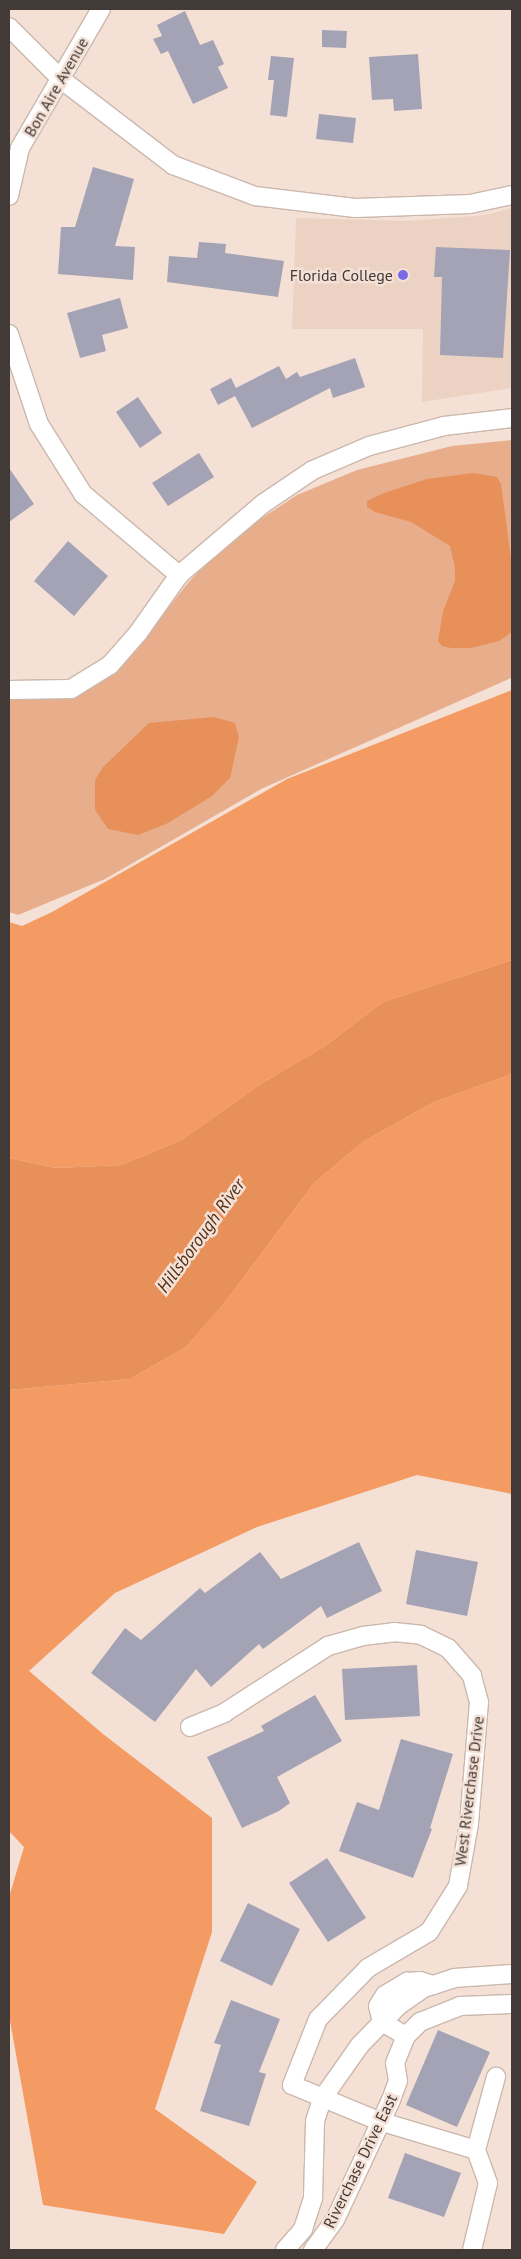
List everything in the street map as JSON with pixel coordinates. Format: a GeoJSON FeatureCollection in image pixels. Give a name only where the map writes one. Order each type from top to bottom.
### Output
{"type":"FeatureCollection","features":[{"type":"Feature","properties":{"kind":"street","name":"Bon Aire Avenue"},"geometry":{"type":"LineString","coordinates":[[9,196],[15,151],[62,80],[101,9]]}},
{"type":"Feature","properties":{"kind":"street"},"geometry":{"type":"LineString","coordinates":[[9,27],[62,80],[173,165],[254,196],[355,208],[470,204],[512,195]]}},
{"type":"Feature","properties":{"kind":"street"},"geometry":{"type":"LineString","coordinates":[[9,334],[39,424],[83,494],[179,575]]}},
{"type":"Feature","properties":{"kind":"street"},"geometry":{"type":"LineString","coordinates":[[9,690],[71,690],[110,665],[138,633],[179,575],[264,503],[314,470],[370,446],[444,426],[512,418]]}},
{"type":"Feature","properties":{"kind":"street","name":"West Riverchase Drive"},"geometry":{"type":"LineString","coordinates":[[190,1727],[224,1713],[328,1646],[363,1636],[394,1632],[421,1635],[448,1648],[472,1676],[479,1702],[469,1824],[458,1886],[429,1932],[368,1968],[318,2019],[292,2085],[379,2121],[476,2150]]}},
{"type":"Feature","properties":{"kind":"street","name":"Riverchase Drive East"},"geometry":{"type":"LineString","coordinates":[[285,2250],[303,2229],[313,2198],[315,2120],[322,2099],[360,2045],[398,2006],[424,1988],[469,1976],[512,1974]]}},
{"type":"Feature","properties":{"kind":"street","name":"Riverchase Drive East"},"geometry":{"type":"LineString","coordinates":[[313,2250],[335,2220],[398,2081],[396,2063],[406,2036],[420,2022],[460,2006],[512,2004]]}},
{"type":"Feature","properties":{"kind":"street"},"geometry":{"type":"LineString","coordinates":[[382,2022],[406,2036]]}},
{"type":"Feature","properties":{"kind":"street"},"geometry":{"type":"LineString","coordinates":[[472,2250],[488,2183],[476,2150],[496,2078]]}},
{"type":"Feature","properties":{"kind":"shaded area","name":"Florida College"},"geometry":{"type":"Polygon","coordinates":[[[512,208],[512,388],[422,402],[423,329],[292,329],[296,218],[410,221],[486,215],[512,208]]]}},
{"type":"Feature","properties":{"kind":"shaded area"},"geometry":{"type":"Polygon","coordinates":[[[512,440],[511,678],[261,789],[105,879],[18,915],[9,912],[9,697],[33,699],[78,696],[118,670],[188,583],[227,541],[297,495],[357,470],[452,446],[512,440]]]}},
{"type":"Feature","properties":{"kind":"shaded area"},"geometry":{"type":"Polygon","coordinates":[[[512,690],[512,960],[383,1002],[325,1046],[259,1085],[183,1139],[122,1165],[56,1168],[9,1158],[9,922],[22,926],[52,912],[287,779],[512,690]]]}},
{"type":"Feature","properties":{"kind":"shaded area"},"geometry":{"type":"Polygon","coordinates":[[[512,1074],[512,1494],[417,1475],[257,1527],[115,1593],[29,1671],[103,1734],[212,1818],[212,1932],[155,2109],[257,2182],[224,2234],[43,2205],[9,2015],[9,1897],[24,1847],[9,1831],[9,1390],[130,1379],[186,1347],[222,1306],[314,1183],[364,1141],[434,1102],[512,1074]]]}},
{"type":"Feature","properties":{"kind":"water"},"geometry":{"type":"Polygon","coordinates":[[[473,473],[497,477],[501,484],[512,566],[512,632],[499,641],[471,648],[451,648],[442,646],[438,641],[443,611],[455,581],[455,567],[450,546],[411,522],[375,512],[367,507],[367,501],[384,493],[427,479],[473,473]]]}},
{"type":"Feature","properties":{"kind":"water"},"geometry":{"type":"Polygon","coordinates":[[[214,717],[235,723],[239,737],[230,778],[212,796],[168,823],[138,835],[108,829],[95,810],[95,780],[103,767],[149,723],[214,717]]]}},
{"type":"Feature","properties":{"kind":"water","name":"Hillsborough River"},"geometry":{"type":"Polygon","coordinates":[[[512,960],[512,1074],[434,1102],[364,1141],[314,1183],[222,1306],[186,1347],[130,1379],[9,1390],[9,1158],[56,1168],[122,1165],[183,1139],[259,1085],[325,1046],[383,1002],[512,960]]]}},
{"type":"Feature","properties":{"kind":"building"},"geometry":{"type":"Polygon","coordinates":[[[185,11],[200,45],[213,40],[224,64],[218,67],[228,88],[193,104],[168,51],[161,54],[153,39],[162,36],[157,25],[185,11]]]}},
{"type":"Feature","properties":{"kind":"building"},"geometry":{"type":"Polygon","coordinates":[[[322,30],[347,31],[346,48],[322,47],[322,30]]]}},
{"type":"Feature","properties":{"kind":"building"},"geometry":{"type":"Polygon","coordinates":[[[418,54],[422,109],[394,111],[393,99],[372,100],[369,57],[418,54]]]}},
{"type":"Feature","properties":{"kind":"building"},"geometry":{"type":"Polygon","coordinates":[[[271,56],[294,58],[287,117],[270,115],[274,80],[268,80],[271,56]]]}},
{"type":"Feature","properties":{"kind":"building"},"geometry":{"type":"Polygon","coordinates":[[[319,114],[356,118],[353,143],[316,139],[319,114]]]}},
{"type":"Feature","properties":{"kind":"building"},"geometry":{"type":"Polygon","coordinates":[[[93,167],[134,179],[115,246],[135,247],[133,280],[58,274],[61,227],[75,227],[93,167]]]}},
{"type":"Feature","properties":{"kind":"building"},"geometry":{"type":"Polygon","coordinates":[[[199,242],[226,244],[225,253],[284,261],[278,297],[167,282],[169,256],[197,258],[199,242]]]}},
{"type":"Feature","properties":{"kind":"building"},"geometry":{"type":"Polygon","coordinates":[[[436,247],[510,250],[503,358],[440,355],[442,277],[434,277],[436,247]]]}},
{"type":"Feature","properties":{"kind":"building"},"geometry":{"type":"Polygon","coordinates":[[[120,298],[128,328],[102,335],[106,351],[80,358],[67,313],[120,298]]]}},
{"type":"Feature","properties":{"kind":"building"},"geometry":{"type":"Polygon","coordinates":[[[355,358],[365,387],[333,398],[330,388],[252,428],[235,396],[218,405],[210,389],[231,378],[236,388],[279,366],[286,379],[297,372],[300,377],[355,358]]]}},
{"type":"Feature","properties":{"kind":"building"},"geometry":{"type":"Polygon","coordinates":[[[138,397],[162,433],[140,448],[116,412],[138,397]]]}},
{"type":"Feature","properties":{"kind":"building"},"geometry":{"type":"Polygon","coordinates":[[[199,453],[214,477],[168,506],[152,483],[199,453]]]}},
{"type":"Feature","properties":{"kind":"building"},"geometry":{"type":"Polygon","coordinates":[[[9,468],[34,504],[9,522],[9,468]]]}},
{"type":"Feature","properties":{"kind":"building"},"geometry":{"type":"Polygon","coordinates":[[[68,541],[108,576],[74,616],[34,581],[68,541]]]}},
{"type":"Feature","properties":{"kind":"building"},"geometry":{"type":"Polygon","coordinates":[[[359,1542],[382,1591],[327,1618],[321,1606],[263,1649],[259,1644],[211,1687],[196,1669],[155,1722],[91,1673],[125,1628],[141,1640],[200,1588],[205,1593],[260,1552],[281,1579],[359,1542]]]}},
{"type":"Feature","properties":{"kind":"building"},"geometry":{"type":"Polygon","coordinates":[[[416,1550],[478,1562],[467,1616],[406,1604],[416,1550]]]}},
{"type":"Feature","properties":{"kind":"building"},"geometry":{"type":"Polygon","coordinates":[[[417,1665],[420,1716],[345,1720],[342,1669],[417,1665]]]}},
{"type":"Feature","properties":{"kind":"building"},"geometry":{"type":"Polygon","coordinates":[[[315,1695],[342,1741],[277,1777],[290,1803],[279,1811],[242,1828],[207,1757],[264,1731],[261,1726],[315,1695]]]}},
{"type":"Feature","properties":{"kind":"building"},"geometry":{"type":"Polygon","coordinates":[[[401,1739],[453,1754],[430,1828],[432,1829],[413,1878],[339,1851],[357,1802],[379,1810],[401,1739]]]}},
{"type":"Feature","properties":{"kind":"building"},"geometry":{"type":"Polygon","coordinates":[[[327,1858],[366,1918],[328,1942],[289,1883],[327,1858]]]}},
{"type":"Feature","properties":{"kind":"building"},"geometry":{"type":"Polygon","coordinates":[[[248,1903],[300,1929],[272,1986],[220,1961],[248,1903]]]}},
{"type":"Feature","properties":{"kind":"building"},"geometry":{"type":"Polygon","coordinates":[[[231,2000],[280,2019],[259,2072],[266,2074],[249,2126],[200,2111],[221,2045],[214,2043],[231,2000]]]}},
{"type":"Feature","properties":{"kind":"building"},"geometry":{"type":"Polygon","coordinates":[[[438,2030],[490,2052],[457,2127],[406,2105],[438,2030]]]}},
{"type":"Feature","properties":{"kind":"building"},"geometry":{"type":"Polygon","coordinates":[[[405,2153],[461,2173],[444,2217],[388,2198],[405,2153]]]}},
{"type":"Feature","properties":{"kind":"place","name":"Florida College"},"geometry":{"type":"Point","coordinates":[403,275]}}]}
